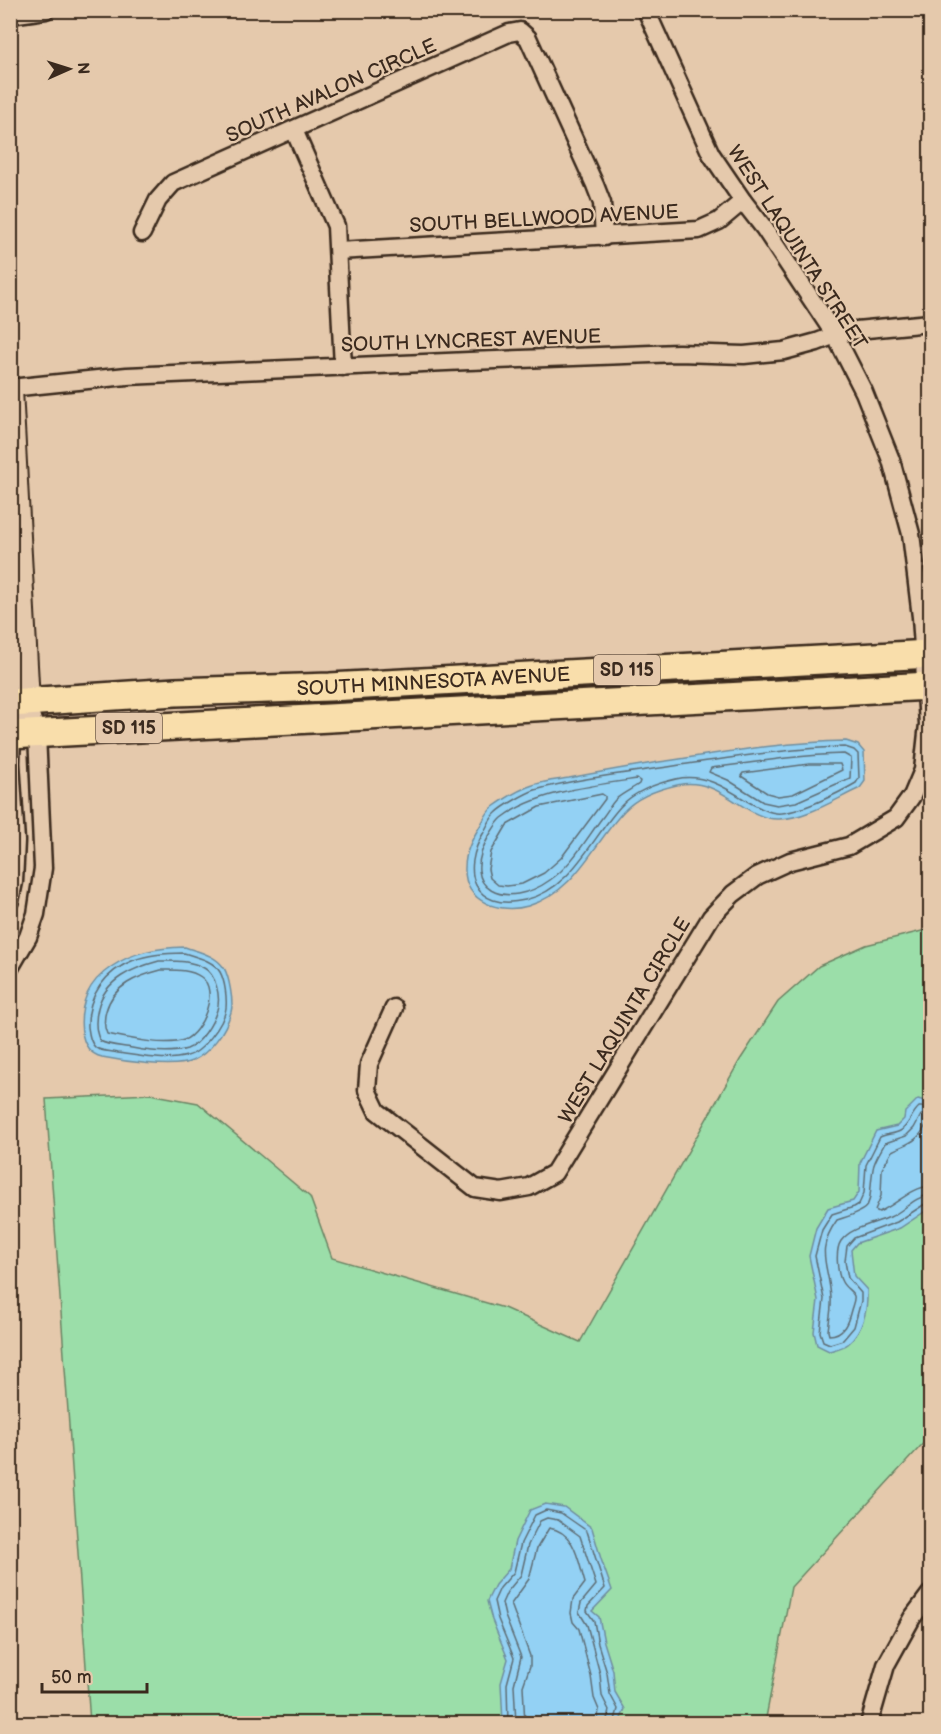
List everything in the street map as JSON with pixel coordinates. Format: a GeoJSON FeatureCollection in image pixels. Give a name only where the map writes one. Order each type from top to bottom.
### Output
{"type":"FeatureCollection","features":[{"type":"Feature","properties":{"kind":"main road","name":"SOUTH MINNESOTA AVENUE"},"geometry":{"type":"LineString","coordinates":[[19,702],[927,654]]}},
{"type":"Feature","properties":{"kind":"main road","name":"SOUTH MINNESOTA AVENUE"},"geometry":{"type":"LineString","coordinates":[[20,735],[928,686]]}},
{"type":"Feature","properties":{"kind":"street"},"geometry":{"type":"LineString","coordinates":[[10,15],[46,10]]}},
{"type":"Feature","properties":{"kind":"street","name":"WEST LAQUINTA STREET"},"geometry":{"type":"LineString","coordinates":[[646,10],[711,154],[743,201],[765,228],[835,335],[864,392],[891,460],[911,534],[927,654],[928,686]]}},
{"type":"Feature","properties":{"kind":"street","name":"SOUTH AVALON CIRCLE"},"geometry":{"type":"LineString","coordinates":[[142,233],[158,200],[173,183],[509,33],[520,31],[528,38],[595,185],[602,203],[604,237]]}},
{"type":"Feature","properties":{"kind":"street"},"geometry":{"type":"LineString","coordinates":[[294,130],[336,226],[344,367]]}},
{"type":"Feature","properties":{"kind":"street","name":"SOUTH BELLWOOD AVENUE"},"geometry":{"type":"LineString","coordinates":[[338,251],[699,230],[719,221],[743,201]]}},
{"type":"Feature","properties":{"kind":"street","name":"SOUTH LYNCREST AVENUE"},"geometry":{"type":"LineString","coordinates":[[10,389],[127,376],[678,353],[744,355],[783,351],[846,331],[930,323]]}},
{"type":"Feature","properties":{"kind":"street"},"geometry":{"type":"LineString","coordinates":[[10,389],[20,735],[42,840],[42,880],[36,914],[27,937],[10,968]]}},
{"type":"Feature","properties":{"kind":"street","name":"WEST LAQUINTA CIRCLE"},"geometry":{"type":"LineString","coordinates":[[394,1008],[369,1064],[368,1090],[377,1112],[475,1188],[501,1192],[529,1187],[554,1173],[711,917],[733,894],[757,876],[790,861],[849,846],[896,818],[927,771],[928,686]]}},
{"type":"Feature","properties":{"kind":"street"},"geometry":{"type":"LineString","coordinates":[[10,901],[14,882],[16,841],[11,763],[20,735],[19,702]]}},
{"type":"Feature","properties":{"kind":"street"},"geometry":{"type":"LineString","coordinates":[[869,1724],[886,1665],[912,1618],[930,1594]]}},
{"type":"Feature","properties":{"kind":"green space"},"geometry":{"type":"Polygon","coordinates":[[[930,929],[930,1436],[791,1587],[765,1723],[90,1723],[46,1099],[150,1094],[198,1103],[310,1197],[332,1258],[504,1308],[580,1342],[740,1060],[778,1002],[819,966],[866,945],[930,929]]]}},
{"type":"Feature","properties":{"kind":"water"},"geometry":{"type":"Polygon","coordinates":[[[846,741],[858,745],[864,752],[865,781],[860,788],[810,812],[789,818],[767,818],[707,786],[677,785],[649,794],[629,806],[582,866],[559,890],[545,899],[518,908],[496,907],[477,898],[466,880],[465,862],[468,851],[487,813],[502,801],[528,787],[659,762],[799,743],[846,741]]]}},
{"type":"Feature","properties":{"kind":"water"},"geometry":{"type":"Polygon","coordinates":[[[185,947],[207,954],[221,964],[229,983],[231,1012],[221,1034],[211,1047],[192,1061],[173,1064],[148,1064],[102,1057],[94,1053],[84,1039],[81,1021],[84,1002],[94,982],[108,969],[128,957],[156,950],[185,947]]]}},
{"type":"Feature","properties":{"kind":"water"},"geometry":{"type":"Polygon","coordinates":[[[918,1099],[928,1102],[930,1100],[930,1208],[900,1228],[857,1243],[851,1250],[854,1276],[867,1290],[867,1305],[861,1327],[853,1339],[844,1346],[829,1351],[817,1345],[814,1332],[818,1300],[809,1256],[816,1228],[828,1208],[853,1201],[859,1192],[860,1163],[876,1131],[897,1126],[904,1119],[905,1112],[918,1099]]]}},
{"type":"Feature","properties":{"kind":"water"},"geometry":{"type":"Polygon","coordinates":[[[545,1504],[564,1507],[592,1528],[612,1590],[592,1611],[599,1617],[613,1671],[615,1692],[625,1709],[619,1723],[503,1723],[501,1683],[508,1659],[487,1601],[495,1585],[509,1569],[515,1541],[530,1510],[545,1504]]]}}]}
